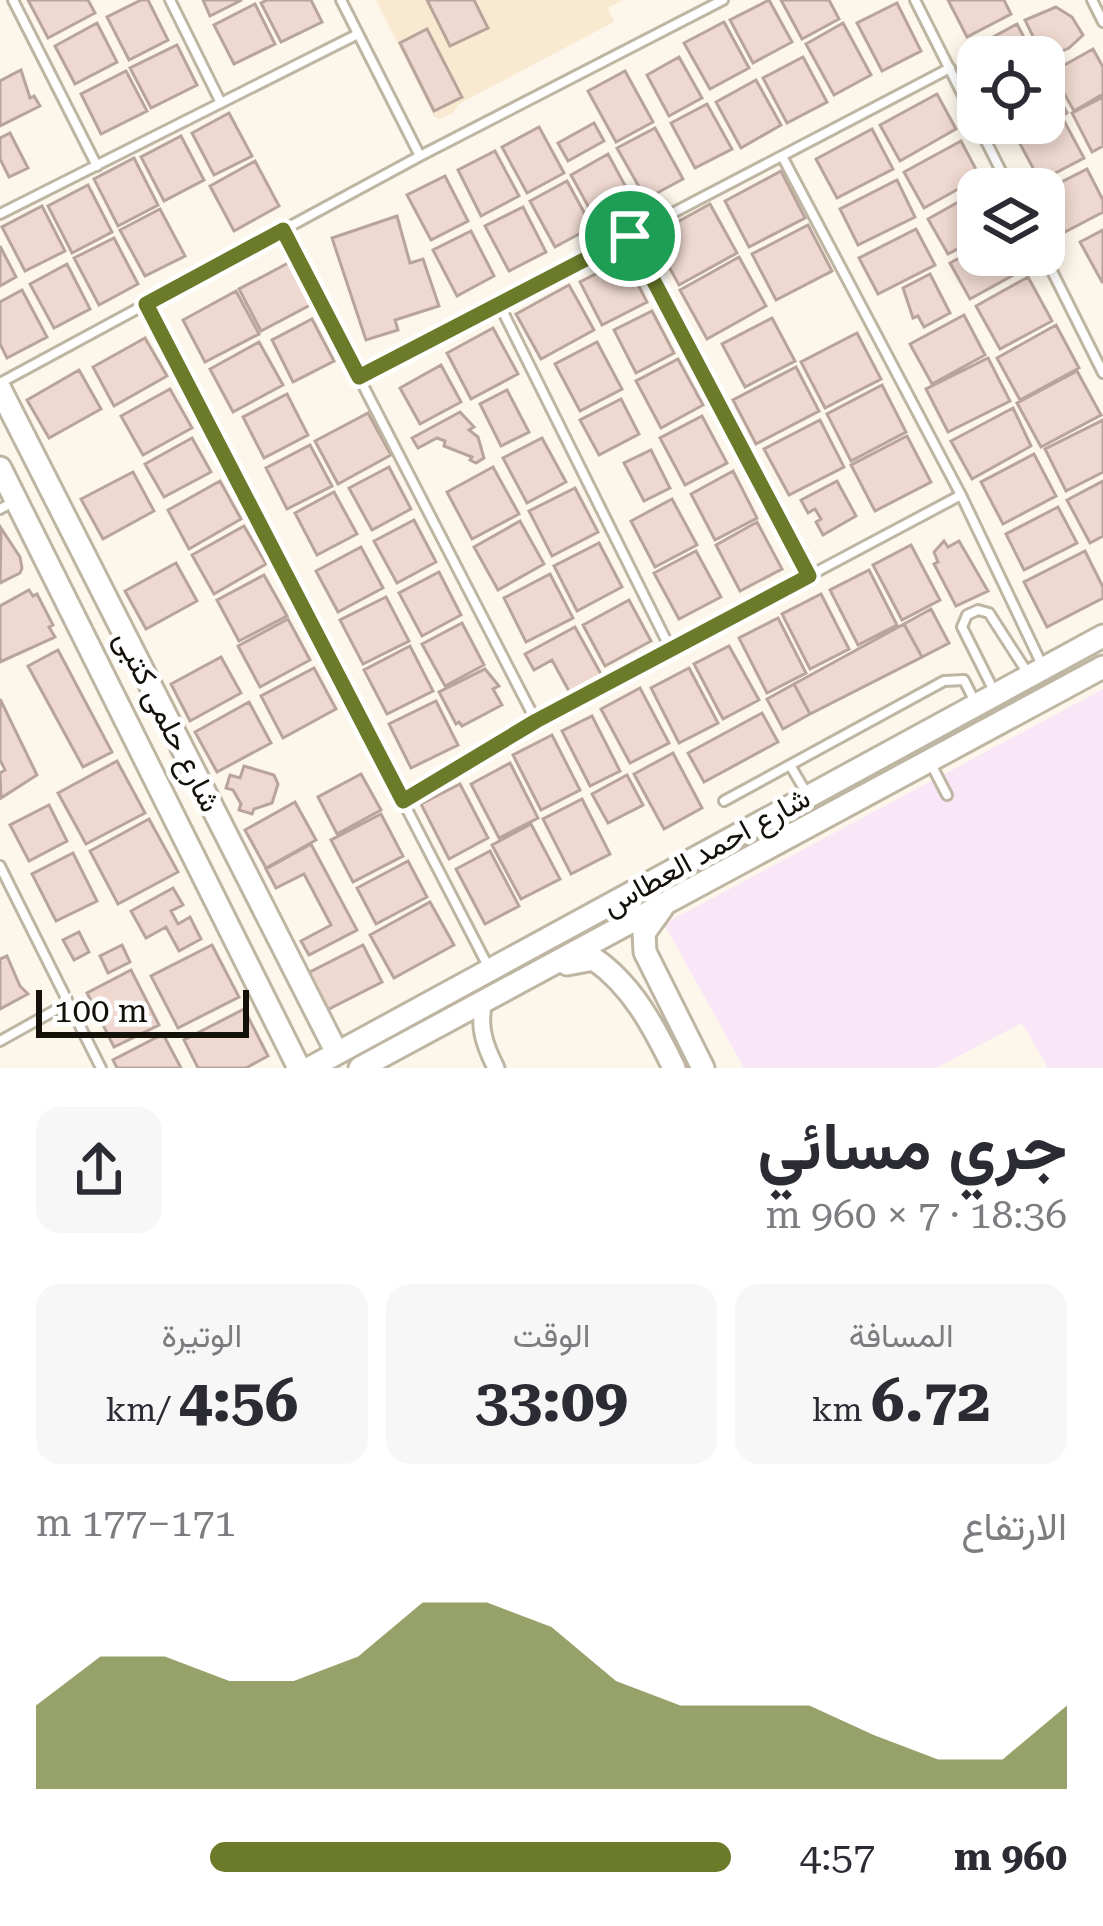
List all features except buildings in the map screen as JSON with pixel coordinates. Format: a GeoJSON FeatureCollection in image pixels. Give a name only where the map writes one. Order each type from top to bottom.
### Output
{"type":"FeatureCollection","features":[{"type":"Feature","properties":{"kind":"street","name":"شارع حلمى كتبى"},"geometry":{"type":"LineString","coordinates":[[0,386],[337,1053]]}},
{"type":"Feature","properties":{"kind":"street","name":"شارع حلمى كتبى"},"geometry":{"type":"LineString","coordinates":[[0,468],[8,504],[299,1068]]}},
{"type":"Feature","properties":{"kind":"street","name":"شارع احمد العطاس"},"geometry":{"type":"LineString","coordinates":[[310,1068],[1103,636]]}},
{"type":"Feature","properties":{"kind":"street","name":"شارع احمد العطاس"},"geometry":{"type":"LineString","coordinates":[[360,1068],[1103,667]]}},
{"type":"Feature","properties":{"kind":"street"},"geometry":{"type":"LineString","coordinates":[[664,904],[644,934],[644,952],[703,1068]]}},
{"type":"Feature","properties":{"kind":"street"},"geometry":{"type":"LineString","coordinates":[[619,979],[619,958],[628,952],[637,952],[650,965]]}},
{"type":"Feature","properties":{"kind":"street"},"geometry":{"type":"LineString","coordinates":[[549,967],[594,959],[619,979],[649,1019],[674,1068]]}},
{"type":"Feature","properties":{"kind":"street"},"geometry":{"type":"LineString","coordinates":[[484,1000],[482,1040],[496,1068]]}},
{"type":"Feature","properties":{"kind":"street"},"geometry":{"type":"LineString","coordinates":[[277,1024],[305,1028],[314,1011]]}},
{"type":"Feature","properties":{"kind":"lane"},"geometry":{"type":"LineString","coordinates":[[13,0],[97,166]]}},
{"type":"Feature","properties":{"kind":"lane"},"geometry":{"type":"LineString","coordinates":[[170,0],[221,103]]}},
{"type":"Feature","properties":{"kind":"lane"},"geometry":{"type":"LineString","coordinates":[[341,0],[420,156]]}},
{"type":"Feature","properties":{"kind":"lane"},"geometry":{"type":"LineString","coordinates":[[0,386],[420,156],[723,0]]}},
{"type":"Feature","properties":{"kind":"lane"},"geometry":{"type":"LineString","coordinates":[[915,0],[1000,168]]}},
{"type":"Feature","properties":{"kind":"lane"},"geometry":{"type":"LineString","coordinates":[[1092,0],[1103,22]]}},
{"type":"Feature","properties":{"kind":"lane"},"geometry":{"type":"LineString","coordinates":[[0,214],[358,34]]}},
{"type":"Feature","properties":{"kind":"lane"},"geometry":{"type":"LineString","coordinates":[[359,377],[950,68]]}},
{"type":"Feature","properties":{"kind":"lane"},"geometry":{"type":"LineString","coordinates":[[782,156],[961,495],[1037,673]]}},
{"type":"Feature","properties":{"kind":"lane"},"geometry":{"type":"LineString","coordinates":[[283,230],[536,721]]}},
{"type":"Feature","properties":{"kind":"lane"},"geometry":{"type":"LineString","coordinates":[[630,236],[809,576]]}},
{"type":"Feature","properties":{"kind":"lane"},"geometry":{"type":"LineString","coordinates":[[1054,276],[1103,374]]}},
{"type":"Feature","properties":{"kind":"lane"},"geometry":{"type":"LineString","coordinates":[[146,304],[490,969]]}},
{"type":"Feature","properties":{"kind":"lane"},"geometry":{"type":"LineString","coordinates":[[499,304],[671,650]]}},
{"type":"Feature","properties":{"kind":"lane"},"geometry":{"type":"LineString","coordinates":[[403,801],[536,721],[961,495]]}},
{"type":"Feature","properties":{"kind":"lane"},"geometry":{"type":"LineString","coordinates":[[986,699],[965,637],[962,620],[967,615],[978,610],[989,613],[1037,673]]}},
{"type":"Feature","properties":{"kind":"lane"},"geometry":{"type":"LineString","coordinates":[[724,801],[944,681],[964,680],[986,699]]}},
{"type":"Feature","properties":{"kind":"lane"},"geometry":{"type":"LineString","coordinates":[[930,761],[947,795]]}},
{"type":"Feature","properties":{"kind":"lane"},"geometry":{"type":"LineString","coordinates":[[790,765],[808,795]]}},
{"type":"Feature","properties":{"kind":"lane"},"geometry":{"type":"LineString","coordinates":[[0,867],[101,1068]]}},
{"type":"Feature","properties":{"kind":"lane"},"geometry":{"type":"LineString","coordinates":[[0,1041],[68,1003]]}},
{"type":"Feature","properties":{"kind":"shaded area"},"geometry":{"type":"Polygon","coordinates":[[[376,0],[623,0],[608,8],[614,22],[459,104],[440,119],[434,116],[376,0]]]}},
{"type":"Feature","properties":{"kind":"shaded area"},"geometry":{"type":"Polygon","coordinates":[[[1103,689],[1103,1068],[1048,1068],[1022,1023],[936,1068],[744,1068],[664,924],[1103,689]]]}},
{"type":"Feature","properties":{"kind":"route"},"geometry":{"type":"LineString","coordinates":[[283,230],[359,377],[630,236],[809,576],[536,721],[403,801],[146,304],[283,230]]}}]}
